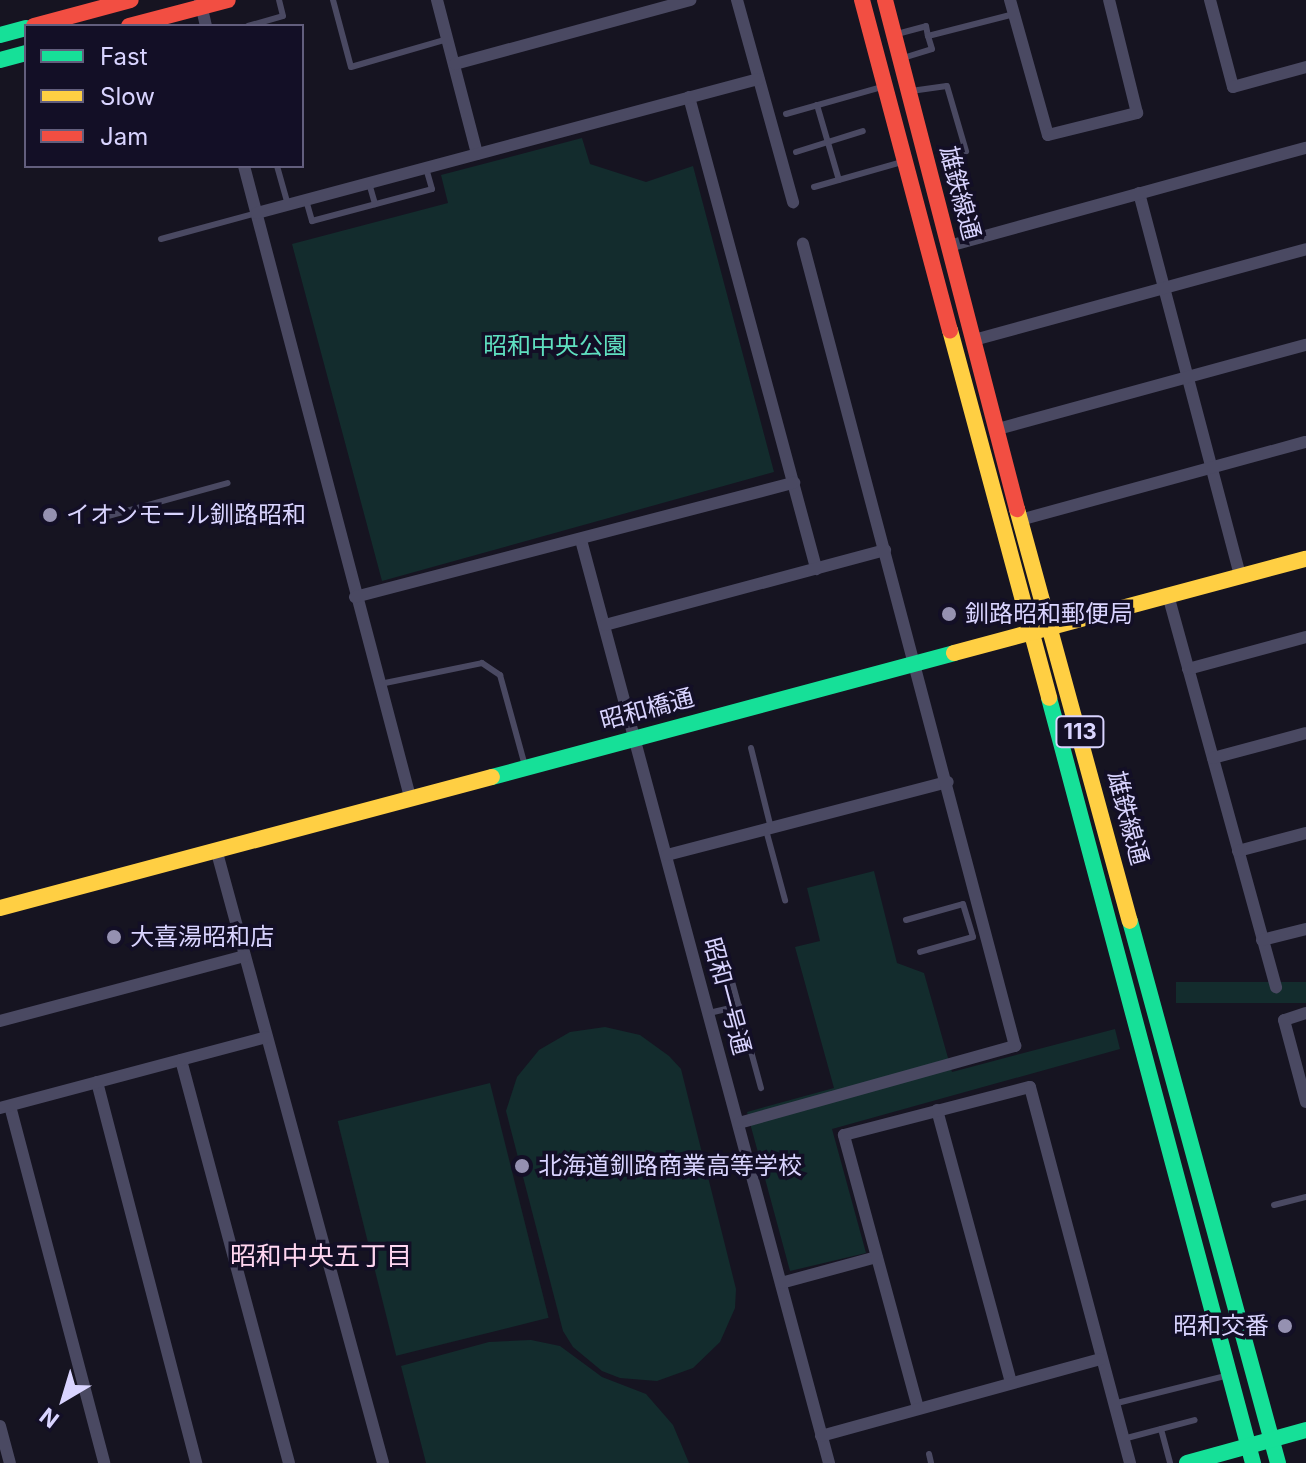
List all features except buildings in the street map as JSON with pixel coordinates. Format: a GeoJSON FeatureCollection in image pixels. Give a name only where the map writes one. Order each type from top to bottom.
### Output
{"type":"FeatureCollection","features":[{"type":"Feature","properties":{"kind":"main road"},"geometry":{"type":"LineString","coordinates":[[41,24],[109,3],[131,0]]}},
{"type":"Feature","properties":{"kind":"main road"},"geometry":{"type":"LineString","coordinates":[[135,24],[201,3],[228,0]]}},
{"type":"Feature","properties":{"kind":"main road","name":"雄鉄線通"},"geometry":{"type":"LineString","coordinates":[[862,0],[1253,1463]]}},
{"type":"Feature","properties":{"kind":"main road","name":"雄鉄線通"},"geometry":{"type":"LineString","coordinates":[[885,0],[1020,520],[1278,1463]]}},
{"type":"Feature","properties":{"kind":"main road"},"geometry":{"type":"LineString","coordinates":[[0,35],[24,29]]}},
{"type":"Feature","properties":{"kind":"main road"},"geometry":{"type":"LineString","coordinates":[[0,60],[24,54]]}},
{"type":"Feature","properties":{"kind":"main road","name":"昭和橋通"},"geometry":{"type":"LineString","coordinates":[[0,908],[634,736],[1306,559]]}},
{"type":"Feature","properties":{"kind":"main road"},"geometry":{"type":"LineString","coordinates":[[1187,1463],[1306,1430]]}},
{"type":"Feature","properties":{"kind":"street"},"geometry":{"type":"LineString","coordinates":[[437,0],[477,154]]}},
{"type":"Feature","properties":{"kind":"street"},"geometry":{"type":"LineString","coordinates":[[455,64],[690,0]]}},
{"type":"Feature","properties":{"kind":"street"},"geometry":{"type":"LineString","coordinates":[[737,0],[793,202]]}},
{"type":"Feature","properties":{"kind":"street"},"geometry":{"type":"LineString","coordinates":[[1010,0],[1048,135],[1137,113],[1109,0]]}},
{"type":"Feature","properties":{"kind":"street"},"geometry":{"type":"LineString","coordinates":[[1210,0],[1233,87],[1306,67]]}},
{"type":"Feature","properties":{"kind":"street"},"geometry":{"type":"LineString","coordinates":[[201,3],[206,24]]}},
{"type":"Feature","properties":{"kind":"street"},"geometry":{"type":"LineString","coordinates":[[257,213],[758,79]]}},
{"type":"Feature","properties":{"kind":"street"},"geometry":{"type":"LineString","coordinates":[[689,97],[816,569]]}},
{"type":"Feature","properties":{"kind":"street"},"geometry":{"type":"LineString","coordinates":[[949,246],[1306,148]]}},
{"type":"Feature","properties":{"kind":"street"},"geometry":{"type":"LineString","coordinates":[[245,168],[410,797]]}},
{"type":"Feature","properties":{"kind":"street"},"geometry":{"type":"LineString","coordinates":[[1139,193],[1240,576]]}},
{"type":"Feature","properties":{"kind":"street"},"geometry":{"type":"LineString","coordinates":[[739,1123],[1015,1046],[983,914],[803,244]]}},
{"type":"Feature","properties":{"kind":"street"},"geometry":{"type":"LineString","coordinates":[[974,340],[1306,249]]}},
{"type":"Feature","properties":{"kind":"street"},"geometry":{"type":"LineString","coordinates":[[998,429],[1306,345]]}},
{"type":"Feature","properties":{"kind":"street"},"geometry":{"type":"LineString","coordinates":[[1020,520],[1306,442]]}},
{"type":"Feature","properties":{"kind":"street"},"geometry":{"type":"LineString","coordinates":[[355,597],[794,483]]}},
{"type":"Feature","properties":{"kind":"street","name":"昭和一号通"},"geometry":{"type":"LineString","coordinates":[[581,540],[829,1463]]}},
{"type":"Feature","properties":{"kind":"street"},"geometry":{"type":"LineString","coordinates":[[605,625],[885,550]]}},
{"type":"Feature","properties":{"kind":"street"},"geometry":{"type":"LineString","coordinates":[[1168,595],[1276,987]]}},
{"type":"Feature","properties":{"kind":"street"},"geometry":{"type":"LineString","coordinates":[[1188,669],[1306,637]]}},
{"type":"Feature","properties":{"kind":"street"},"geometry":{"type":"LineString","coordinates":[[1213,758],[1306,733]]}},
{"type":"Feature","properties":{"kind":"street"},"geometry":{"type":"LineString","coordinates":[[667,855],[948,782]]}},
{"type":"Feature","properties":{"kind":"street"},"geometry":{"type":"LineString","coordinates":[[1238,851],[1306,833]]}},
{"type":"Feature","properties":{"kind":"street"},"geometry":{"type":"LineString","coordinates":[[216,849],[383,1463]]}},
{"type":"Feature","properties":{"kind":"street"},"geometry":{"type":"LineString","coordinates":[[1262,940],[1306,929]]}},
{"type":"Feature","properties":{"kind":"street"},"geometry":{"type":"LineString","coordinates":[[0,1021],[245,956]]}},
{"type":"Feature","properties":{"kind":"street"},"geometry":{"type":"LineString","coordinates":[[1306,1013],[1284,1020],[1306,1102]]}},
{"type":"Feature","properties":{"kind":"street"},"geometry":{"type":"LineString","coordinates":[[104,1463],[5,1107],[267,1037]]}},
{"type":"Feature","properties":{"kind":"street"},"geometry":{"type":"LineString","coordinates":[[181,1060],[289,1463]]}},
{"type":"Feature","properties":{"kind":"street"},"geometry":{"type":"LineString","coordinates":[[97,1082],[196,1463]]}},
{"type":"Feature","properties":{"kind":"street"},"geometry":{"type":"LineString","coordinates":[[918,1408],[844,1135],[1030,1087],[1130,1463]]}},
{"type":"Feature","properties":{"kind":"street"},"geometry":{"type":"LineString","coordinates":[[937,1110],[1011,1383]]}},
{"type":"Feature","properties":{"kind":"street"},"geometry":{"type":"LineString","coordinates":[[781,1283],[877,1257]]}},
{"type":"Feature","properties":{"kind":"street"},"geometry":{"type":"LineString","coordinates":[[821,1436],[1101,1359]]}},
{"type":"Feature","properties":{"kind":"street"},"geometry":{"type":"LineString","coordinates":[[0,1426],[10,1463]]}},
{"type":"Feature","properties":{"kind":"lane"},"geometry":{"type":"LineString","coordinates":[[255,24],[283,16],[279,0]]}},
{"type":"Feature","properties":{"kind":"lane"},"geometry":{"type":"LineString","coordinates":[[333,0],[351,67],[448,39]]}},
{"type":"Feature","properties":{"kind":"lane"},"geometry":{"type":"LineString","coordinates":[[928,36],[1014,14]]}},
{"type":"Feature","properties":{"kind":"lane"},"geometry":{"type":"LineString","coordinates":[[894,35],[926,26],[932,49],[900,59]]}},
{"type":"Feature","properties":{"kind":"lane"},"geometry":{"type":"LineString","coordinates":[[786,114],[885,86]]}},
{"type":"Feature","properties":{"kind":"lane"},"geometry":{"type":"LineString","coordinates":[[908,92],[947,86],[966,151]]}},
{"type":"Feature","properties":{"kind":"lane"},"geometry":{"type":"LineString","coordinates":[[817,105],[839,180]]}},
{"type":"Feature","properties":{"kind":"lane"},"geometry":{"type":"LineString","coordinates":[[796,152],[863,131]]}},
{"type":"Feature","properties":{"kind":"lane"},"geometry":{"type":"LineString","coordinates":[[814,187],[905,161]]}},
{"type":"Feature","properties":{"kind":"lane"},"geometry":{"type":"LineString","coordinates":[[278,168],[288,205]]}},
{"type":"Feature","properties":{"kind":"lane"},"geometry":{"type":"LineString","coordinates":[[306,200],[312,221],[432,189],[426,168]]}},
{"type":"Feature","properties":{"kind":"lane"},"geometry":{"type":"LineString","coordinates":[[369,183],[375,204]]}},
{"type":"Feature","properties":{"kind":"lane"},"geometry":{"type":"LineString","coordinates":[[161,239],[257,213]]}},
{"type":"Feature","properties":{"kind":"lane"},"geometry":{"type":"LineString","coordinates":[[108,516],[228,483]]}},
{"type":"Feature","properties":{"kind":"lane"},"geometry":{"type":"LineString","coordinates":[[379,684],[482,663],[500,675],[525,766]]}},
{"type":"Feature","properties":{"kind":"lane"},"geometry":{"type":"LineString","coordinates":[[751,748],[785,900]]}},
{"type":"Feature","properties":{"kind":"lane"},"geometry":{"type":"LineString","coordinates":[[906,920],[963,904],[973,937],[920,952]]}},
{"type":"Feature","properties":{"kind":"lane"},"geometry":{"type":"LineString","coordinates":[[967,917],[983,914]]}},
{"type":"Feature","properties":{"kind":"lane"},"geometry":{"type":"LineString","coordinates":[[724,952],[761,1088]]}},
{"type":"Feature","properties":{"kind":"lane"},"geometry":{"type":"LineString","coordinates":[[709,1013],[739,1006]]}},
{"type":"Feature","properties":{"kind":"lane"},"geometry":{"type":"LineString","coordinates":[[1274,1205],[1306,1197]]}},
{"type":"Feature","properties":{"kind":"lane"},"geometry":{"type":"LineString","coordinates":[[1113,1404],[1229,1375]]}},
{"type":"Feature","properties":{"kind":"lane"},"geometry":{"type":"LineString","coordinates":[[1123,1439],[1195,1420]]}},
{"type":"Feature","properties":{"kind":"lane"},"geometry":{"type":"LineString","coordinates":[[1161,1429],[1170,1463]]}},
{"type":"Feature","properties":{"kind":"lane"},"geometry":{"type":"LineString","coordinates":[[929,1454],[931,1463]]}},
{"type":"Feature","properties":{"kind":"green space","name":"昭和中央公園"},"geometry":{"type":"Polygon","coordinates":[[[582,138],[590,164],[646,182],[693,166],[774,472],[382,581],[292,244],[448,203],[441,175],[582,138]]]}},
{"type":"Feature","properties":{"kind":"green space"},"geometry":{"type":"Polygon","coordinates":[[[874,871],[897,963],[924,973],[952,1072],[1115,1029],[1120,1049],[832,1129],[866,1253],[790,1271],[747,1112],[834,1088],[795,947],[820,941],[807,888],[874,871]]]}},
{"type":"Feature","properties":{"kind":"green space"},"geometry":{"type":"Polygon","coordinates":[[[1176,982],[1306,982],[1306,1003],[1176,1003],[1176,982]]]}},
{"type":"Feature","properties":{"kind":"green space"},"geometry":{"type":"Polygon","coordinates":[[[605,1027],[640,1035],[681,1069],[736,1289],[735,1308],[720,1342],[693,1368],[657,1381],[620,1378],[602,1371],[573,1347],[563,1331],[506,1111],[517,1077],[539,1050],[570,1032],[605,1027]]]}},
{"type":"Feature","properties":{"kind":"green space"},"geometry":{"type":"Polygon","coordinates":[[[490,1083],[549,1318],[396,1356],[338,1121],[490,1083]]]}},
{"type":"Feature","properties":{"kind":"green space"},"geometry":{"type":"Polygon","coordinates":[[[531,1340],[560,1346],[602,1377],[646,1394],[673,1425],[689,1463],[426,1463],[401,1366],[489,1342],[531,1340]]]}},
{"type":"Feature","properties":{"kind":"traffic: fast"},"geometry":{"type":"LineString","coordinates":[[0,35],[24,29]]}},
{"type":"Feature","properties":{"kind":"traffic: fast"},"geometry":{"type":"LineString","coordinates":[[0,60],[24,54]]}},
{"type":"Feature","properties":{"kind":"traffic: fast"},"geometry":{"type":"LineString","coordinates":[[492,777],[954,653]]}},
{"type":"Feature","properties":{"kind":"traffic: fast"},"geometry":{"type":"LineString","coordinates":[[1049,698],[1253,1463]]}},
{"type":"Feature","properties":{"kind":"traffic: fast"},"geometry":{"type":"LineString","coordinates":[[1130,921],[1278,1463]]}},
{"type":"Feature","properties":{"kind":"traffic: fast"},"geometry":{"type":"LineString","coordinates":[[1187,1463],[1306,1430]]}},
{"type":"Feature","properties":{"kind":"traffic: slow"},"geometry":{"type":"LineString","coordinates":[[950,330],[1049,698]]}},
{"type":"Feature","properties":{"kind":"traffic: slow"},"geometry":{"type":"LineString","coordinates":[[1017,509],[1130,921]]}},
{"type":"Feature","properties":{"kind":"traffic: slow"},"geometry":{"type":"LineString","coordinates":[[954,653],[1306,559]]}},
{"type":"Feature","properties":{"kind":"traffic: slow"},"geometry":{"type":"LineString","coordinates":[[0,908],[492,777]]}},
{"type":"Feature","properties":{"kind":"traffic: jam"},"geometry":{"type":"LineString","coordinates":[[41,24],[131,0]]}},
{"type":"Feature","properties":{"kind":"traffic: jam"},"geometry":{"type":"LineString","coordinates":[[137,24],[228,0]]}},
{"type":"Feature","properties":{"kind":"traffic: jam"},"geometry":{"type":"LineString","coordinates":[[862,0],[950,330]]}},
{"type":"Feature","properties":{"kind":"traffic: jam"},"geometry":{"type":"LineString","coordinates":[[885,0],[1017,509]]}},
{"type":"Feature","properties":{"kind":"place","name":"イオンモール釧路昭和"},"geometry":{"type":"Point","coordinates":[50,515]}},
{"type":"Feature","properties":{"kind":"place","name":"釧路昭和郵便局"},"geometry":{"type":"Point","coordinates":[949,614]}},
{"type":"Feature","properties":{"kind":"place","name":"大喜湯昭和店"},"geometry":{"type":"Point","coordinates":[114,937]}},
{"type":"Feature","properties":{"kind":"place","name":"北海道釧路商業高等学校"},"geometry":{"type":"Point","coordinates":[522,1166]}},
{"type":"Feature","properties":{"kind":"place","name":"昭和交番"},"geometry":{"type":"Point","coordinates":[1285,1326]}},
{"type":"Feature","properties":{"kind":"district","name":"昭和中央五丁目"},"geometry":{"type":"Point","coordinates":[321,1256]}}]}
